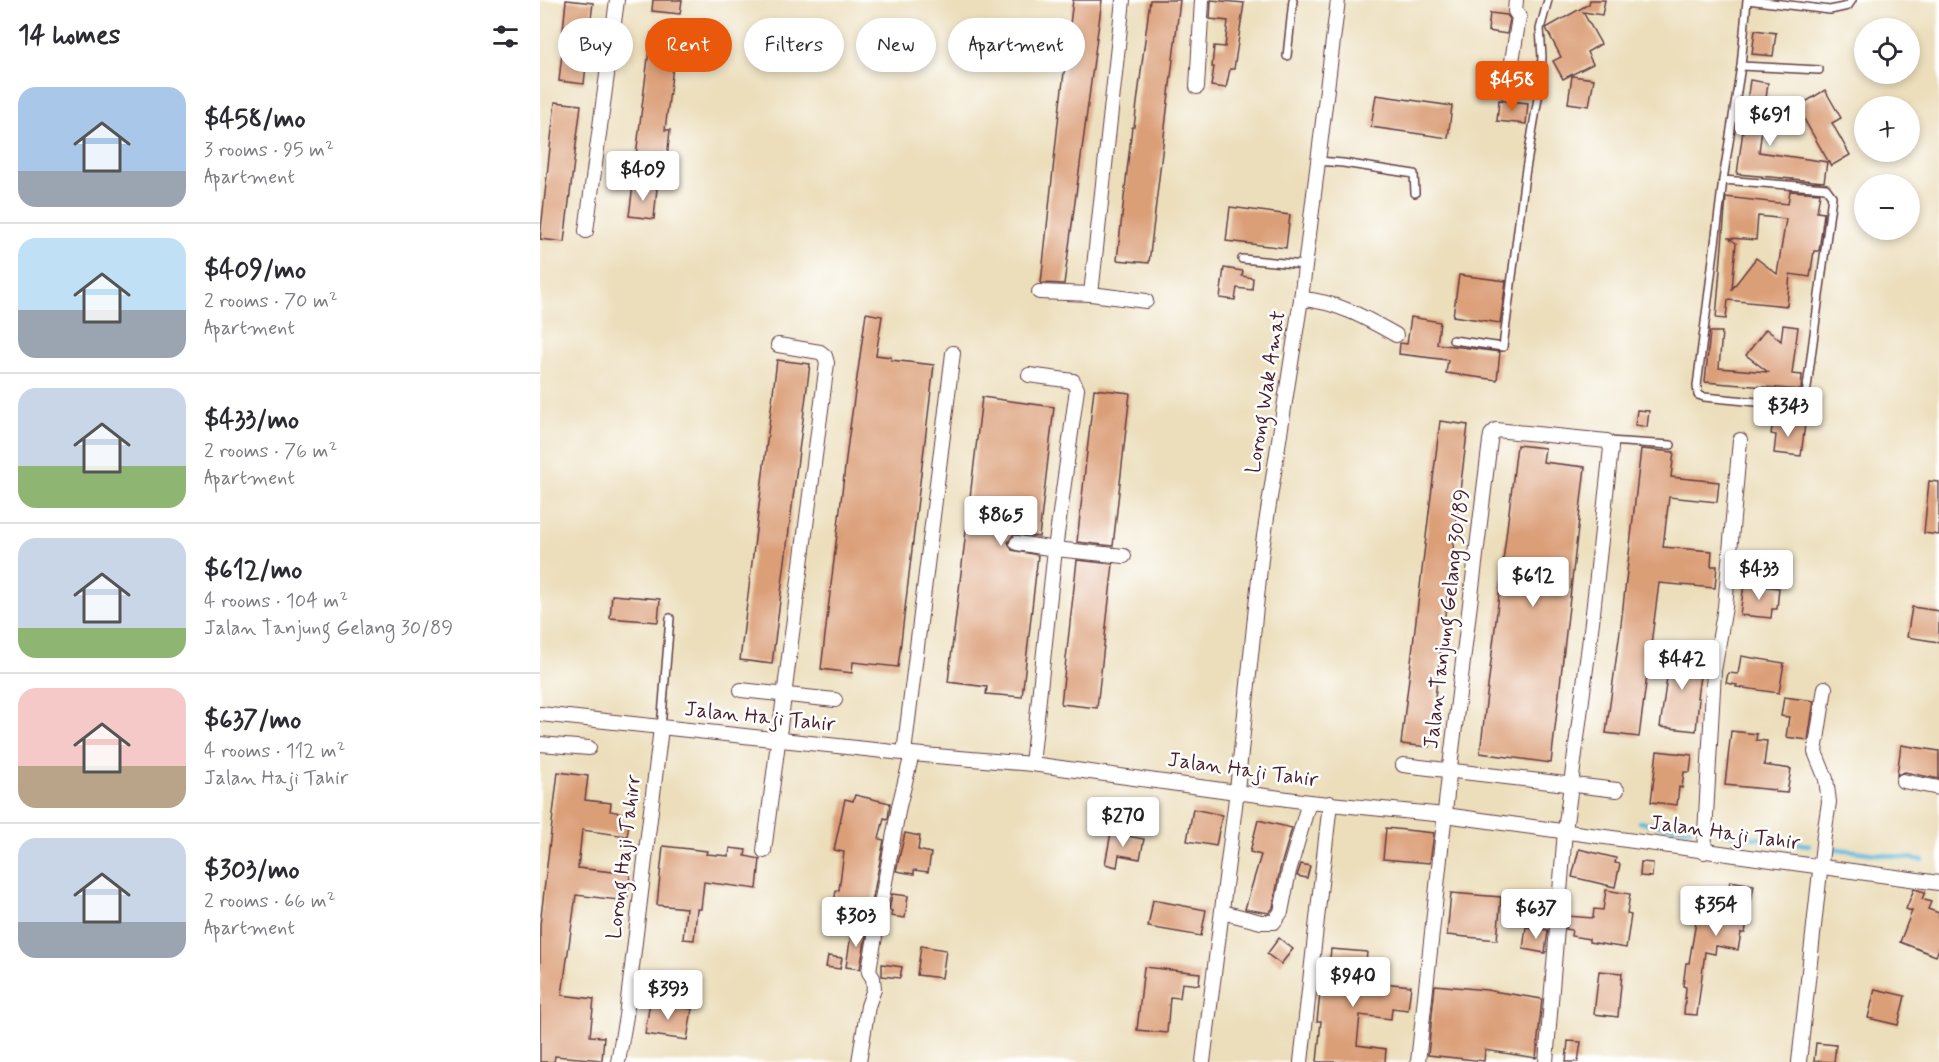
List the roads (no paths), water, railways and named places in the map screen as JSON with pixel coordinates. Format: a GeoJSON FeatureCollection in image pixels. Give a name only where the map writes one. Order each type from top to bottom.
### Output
{"type":"FeatureCollection","features":[{"type":"Feature","properties":{"kind":"street"},"geometry":{"type":"LineString","coordinates":[[586,231],[617,0]]}},
{"type":"Feature","properties":{"kind":"street"},"geometry":{"type":"LineString","coordinates":[[1092,294],[1123,0]]}},
{"type":"Feature","properties":{"kind":"street"},"geometry":{"type":"LineString","coordinates":[[1197,87],[1202,0]]}},
{"type":"Feature","properties":{"kind":"street","name":"Lorong Wak Amat"},"geometry":{"type":"LineString","coordinates":[[1203,1062],[1237,790],[1262,549],[1301,299],[1338,0]]}},
{"type":"Feature","properties":{"kind":"street"},"geometry":{"type":"LineString","coordinates":[[1507,93],[1519,17],[1515,11],[1516,0]]}},
{"type":"Feature","properties":{"kind":"street"},"geometry":{"type":"LineString","coordinates":[[1038,292],[1092,294],[1146,301]]}},
{"type":"Feature","properties":{"kind":"street"},"geometry":{"type":"LineString","coordinates":[[1301,299],[1323,300],[1396,335]]}},
{"type":"Feature","properties":{"kind":"street"},"geometry":{"type":"LineString","coordinates":[[764,852],[827,363],[825,356],[820,352],[778,345]]}},
{"type":"Feature","properties":{"kind":"street"},"geometry":{"type":"LineString","coordinates":[[859,1062],[868,1006],[874,989],[873,978],[869,972],[870,964],[908,754],[953,353]]}},
{"type":"Feature","properties":{"kind":"street"},"geometry":{"type":"LineString","coordinates":[[1029,375],[1073,381],[1077,389],[1055,549],[1032,764]]}},
{"type":"Feature","properties":{"kind":"street","name":"Jalan Tanjung Gelang 30/89"},"geometry":{"type":"LineString","coordinates":[[1418,1062],[1449,771],[1491,435],[1496,430],[1607,441]]}},
{"type":"Feature","properties":{"kind":"street"},"geometry":{"type":"LineString","coordinates":[[1704,852],[1714,671],[1725,607],[1740,440]]}},
{"type":"Feature","properties":{"kind":"street"},"geometry":{"type":"LineString","coordinates":[[1546,1062],[1564,831],[1611,461],[1611,448],[1607,441]]}},
{"type":"Feature","properties":{"kind":"street"},"geometry":{"type":"LineString","coordinates":[[1017,543],[1124,556]]}},
{"type":"Feature","properties":{"kind":"street"},"geometry":{"type":"LineString","coordinates":[[1799,1062],[1829,802],[1826,779],[1815,752],[1824,688]]}},
{"type":"Feature","properties":{"kind":"street"},"geometry":{"type":"LineString","coordinates":[[741,690],[835,700]]}},
{"type":"Feature","properties":{"kind":"street","name":"Jalan Haji Tahir"},"geometry":{"type":"LineString","coordinates":[[540,714],[908,754],[1032,764],[1237,790],[1309,802],[1445,815],[1939,883]]}},
{"type":"Feature","properties":{"kind":"street","name":"Lorong Haji Tahirr"},"geometry":{"type":"LineString","coordinates":[[618,1062],[626,1016],[661,728]]}},
{"type":"Feature","properties":{"kind":"street"},"geometry":{"type":"LineString","coordinates":[[540,744],[589,748]]}},
{"type":"Feature","properties":{"kind":"street"},"geometry":{"type":"LineString","coordinates":[[1403,765],[1617,790]]}},
{"type":"Feature","properties":{"kind":"street"},"geometry":{"type":"LineString","coordinates":[[1903,781],[1939,788]]}},
{"type":"Feature","properties":{"kind":"street"},"geometry":{"type":"LineString","coordinates":[[1222,912],[1261,922],[1274,922],[1281,912],[1289,871],[1309,802]]}},
{"type":"Feature","properties":{"kind":"street"},"geometry":{"type":"LineString","coordinates":[[1301,1062],[1330,803]]}},
{"type":"Feature","properties":{"kind":"lane"},"geometry":{"type":"LineString","coordinates":[[1287,56],[1293,0]]}},
{"type":"Feature","properties":{"kind":"lane"},"geometry":{"type":"LineString","coordinates":[[1453,340],[1503,346],[1525,175],[1539,92],[1542,57],[1540,29],[1548,0]]}},
{"type":"Feature","properties":{"kind":"lane"},"geometry":{"type":"LineString","coordinates":[[1723,180],[1826,188],[1832,196],[1805,403],[1799,406],[1704,398],[1698,395],[1696,386],[1723,180],[1741,66],[1747,0],[1830,10],[1848,6],[1852,0]]}},
{"type":"Feature","properties":{"kind":"lane"},"geometry":{"type":"LineString","coordinates":[[1741,66],[1819,70]]}},
{"type":"Feature","properties":{"kind":"lane"},"geometry":{"type":"LineString","coordinates":[[1318,161],[1414,174],[1415,193]]}},
{"type":"Feature","properties":{"kind":"lane"},"geometry":{"type":"LineString","coordinates":[[1242,259],[1304,265]]}},
{"type":"Feature","properties":{"kind":"lane"},"geometry":{"type":"LineString","coordinates":[[1607,441],[1671,445]]}},
{"type":"Feature","properties":{"kind":"lane"},"geometry":{"type":"LineString","coordinates":[[661,728],[670,618]]}},
{"type":"Feature","properties":{"kind":"waterway"},"geometry":{"type":"LineString","coordinates":[[1639,822],[1690,829]]}},
{"type":"Feature","properties":{"kind":"waterway"},"geometry":{"type":"LineString","coordinates":[[1720,833],[1809,845]]}},
{"type":"Feature","properties":{"kind":"waterway"},"geometry":{"type":"LineString","coordinates":[[1831,848],[1923,860]]}}]}
